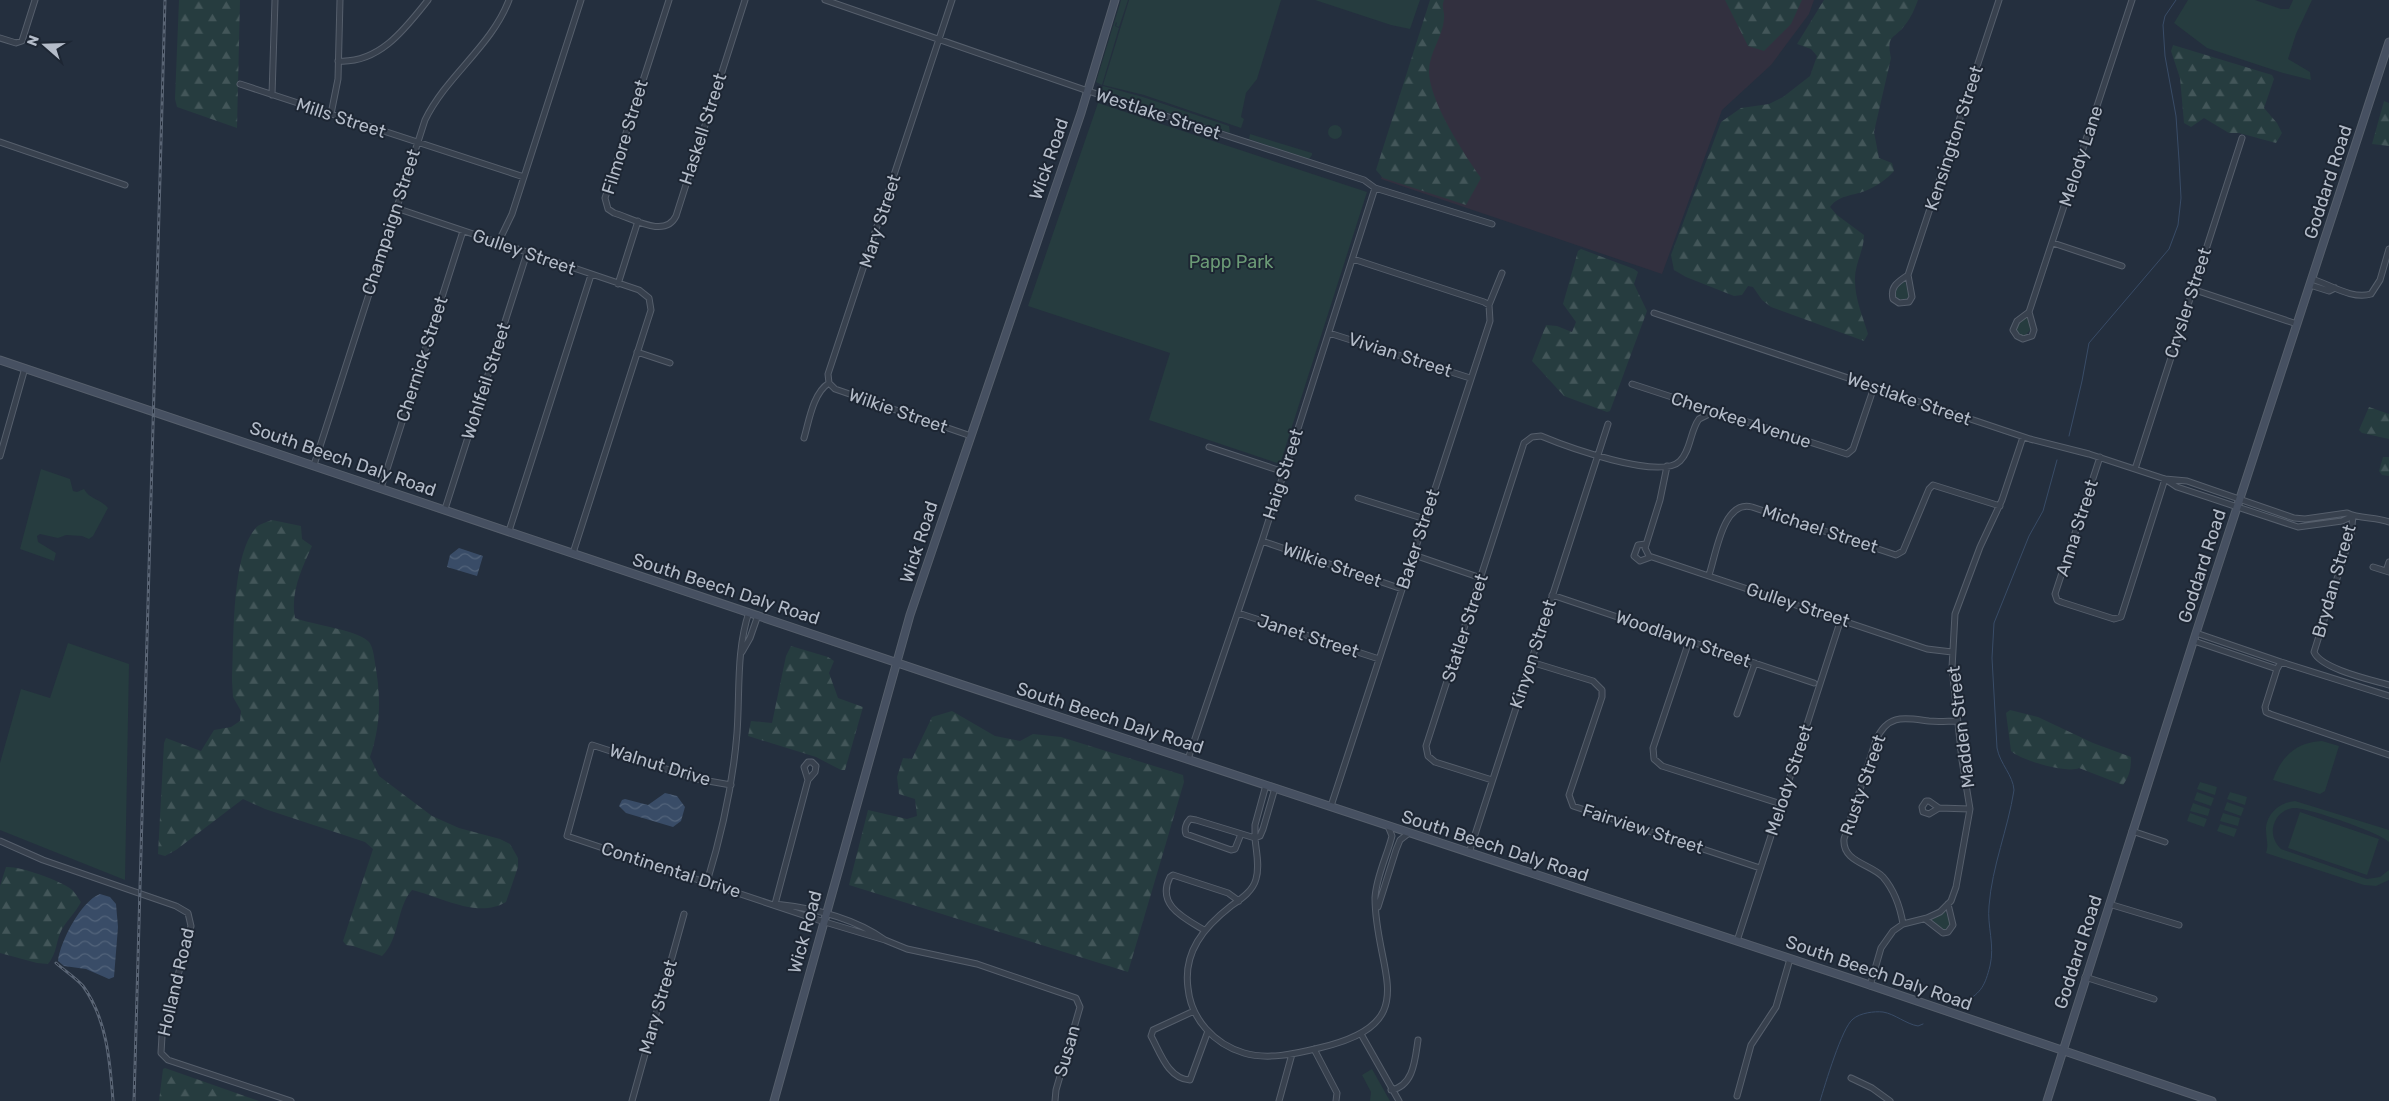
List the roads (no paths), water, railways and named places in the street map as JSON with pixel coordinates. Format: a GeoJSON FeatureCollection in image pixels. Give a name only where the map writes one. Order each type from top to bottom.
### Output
{"type":"FeatureCollection","features":[{"type":"Feature","properties":{"kind":"street"},"geometry":{"type":"LineString","coordinates":[[0,38],[19,43],[35,0]]}},
{"type":"Feature","properties":{"kind":"street"},"geometry":{"type":"LineString","coordinates":[[272,95],[275,0]]}},
{"type":"Feature","properties":{"kind":"street"},"geometry":{"type":"LineString","coordinates":[[331,114],[337,90],[340,0]]}},
{"type":"Feature","properties":{"kind":"street"},"geometry":{"type":"LineString","coordinates":[[338,61],[359,61],[374,55],[382,49],[428,0]]}},
{"type":"Feature","properties":{"kind":"street","name":"Champaign Street"},"geometry":{"type":"LineString","coordinates":[[314,465],[425,120],[437,97],[486,41],[498,23],[509,0]]}},
{"type":"Feature","properties":{"kind":"street"},"geometry":{"type":"LineString","coordinates":[[498,243],[512,214],[581,0]]}},
{"type":"Feature","properties":{"kind":"street","name":"Filmore Street"},"geometry":{"type":"LineString","coordinates":[[638,220],[611,211],[605,202],[605,195],[669,0]]}},
{"type":"Feature","properties":{"kind":"street","name":"Haskell Street"},"geometry":{"type":"LineString","coordinates":[[638,220],[661,228],[669,225],[674,220],[745,0]]}},
{"type":"Feature","properties":{"kind":"street","name":"Westlake Street"},"geometry":{"type":"LineString","coordinates":[[825,0],[1088,91],[1364,180],[1375,188],[1492,224]]}},
{"type":"Feature","properties":{"kind":"street","name":"Mary Street"},"geometry":{"type":"LineString","coordinates":[[804,438],[822,387],[829,383],[828,374],[952,0]]}},
{"type":"Feature","properties":{"kind":"street","name":"Wick Road"},"geometry":{"type":"LineString","coordinates":[[774,1101],[896,662],[970,436],[1088,91],[1115,0]]}},
{"type":"Feature","properties":{"kind":"street","name":"Kensington Street"},"geometry":{"type":"LineString","coordinates":[[1908,275],[1896,284],[1892,291],[1893,299],[1899,303],[1908,302],[1912,297],[1908,275],[2000,0]]}},
{"type":"Feature","properties":{"kind":"street","name":"Melody Lane"},"geometry":{"type":"LineString","coordinates":[[2029,312],[2034,330],[2032,336],[2023,339],[2017,336],[2013,330],[2017,321],[2029,312],[2132,0]]}},
{"type":"Feature","properties":{"kind":"street","name":"Goddard Road"},"geometry":{"type":"LineString","coordinates":[[2047,1101],[2132,831],[2389,42]]}},
{"type":"Feature","properties":{"kind":"street","name":"Mills Street"},"geometry":{"type":"LineString","coordinates":[[240,84],[524,177]]}},
{"type":"Feature","properties":{"kind":"street","name":"Crysler Street"},"geometry":{"type":"LineString","coordinates":[[2135,469],[2242,138]]}},
{"type":"Feature","properties":{"kind":"street"},"geometry":{"type":"LineString","coordinates":[[0,142],[125,185]]}},
{"type":"Feature","properties":{"kind":"street","name":"Haig Street"},"geometry":{"type":"LineString","coordinates":[[1188,759],[1262,541],[1375,188]]}},
{"type":"Feature","properties":{"kind":"street","name":"Gulley Street"},"geometry":{"type":"LineString","coordinates":[[396,208],[590,275],[643,291],[649,298],[651,310],[637,352]]}},
{"type":"Feature","properties":{"kind":"street"},"geometry":{"type":"LineString","coordinates":[[618,284],[638,220]]}},
{"type":"Feature","properties":{"kind":"street","name":"Chernick Street"},"geometry":{"type":"LineString","coordinates":[[381,488],[462,231]]}},
{"type":"Feature","properties":{"kind":"street"},"geometry":{"type":"LineString","coordinates":[[2053,243],[2122,266]]}},
{"type":"Feature","properties":{"kind":"street"},"geometry":{"type":"LineString","coordinates":[[2311,282],[2330,285],[2334,288],[2365,295],[2372,292],[2380,280],[2389,248]]}},
{"type":"Feature","properties":{"kind":"street","name":"Wohlfeil Street"},"geometry":{"type":"LineString","coordinates":[[445,509],[526,253]]}},
{"type":"Feature","properties":{"kind":"street"},"geometry":{"type":"LineString","coordinates":[[1353,259],[1489,305]]}},
{"type":"Feature","properties":{"kind":"street","name":"Baker Street"},"geometry":{"type":"LineString","coordinates":[[1331,806],[1490,320],[1489,305],[1502,272]]}},
{"type":"Feature","properties":{"kind":"street"},"geometry":{"type":"LineString","coordinates":[[509,531],[590,275]]}},
{"type":"Feature","properties":{"kind":"street"},"geometry":{"type":"LineString","coordinates":[[2192,289],[2297,324]]}},
{"type":"Feature","properties":{"kind":"street","name":"Westlake Street"},"geometry":{"type":"LineString","coordinates":[[1654,313],[2023,437],[2100,457],[2165,479],[2187,481],[2240,499]]}},
{"type":"Feature","properties":{"kind":"street","name":"Vivian Street"},"geometry":{"type":"LineString","coordinates":[[1329,333],[1470,378]]}},
{"type":"Feature","properties":{"kind":"street"},"geometry":{"type":"LineString","coordinates":[[573,553],[637,352],[670,363]]}},
{"type":"Feature","properties":{"kind":"street","name":"South Beech Daly Road"},"geometry":{"type":"LineString","coordinates":[[0,360],[896,662],[1790,958],[2212,1101]]}},
{"type":"Feature","properties":{"kind":"street"},"geometry":{"type":"LineString","coordinates":[[0,456],[25,368]]}},
{"type":"Feature","properties":{"kind":"street","name":"Wilkie Street"},"geometry":{"type":"LineString","coordinates":[[829,383],[835,389],[970,436]]}},
{"type":"Feature","properties":{"kind":"street","name":"Cherokee Avenue"},"geometry":{"type":"LineString","coordinates":[[1632,384],[1711,413],[1723,414],[1844,454],[1850,454],[1853,450],[1874,387]]}},
{"type":"Feature","properties":{"kind":"street"},"geometry":{"type":"LineString","coordinates":[[1598,455],[1632,464],[1667,466],[1676,464],[1682,459],[1696,422],[1702,416],[1711,413]]}},
{"type":"Feature","properties":{"kind":"street","name":"Kinyon Street"},"geometry":{"type":"LineString","coordinates":[[1469,853],[1608,424]]}},
{"type":"Feature","properties":{"kind":"street","name":"Statler Street"},"geometry":{"type":"LineString","coordinates":[[1492,780],[1434,762],[1428,756],[1426,749],[1523,446],[1532,437],[1541,436],[1598,455]]}},
{"type":"Feature","properties":{"kind":"street","name":"Madden Street"},"geometry":{"type":"LineString","coordinates":[[1948,904],[1956,887],[1970,809],[1957,721],[1952,652],[1956,608],[2000,506],[2023,437]]}},
{"type":"Feature","properties":{"kind":"street"},"geometry":{"type":"LineString","coordinates":[[1209,447],[1284,472]]}},
{"type":"Feature","properties":{"kind":"street","name":"Anna Street"},"geometry":{"type":"LineString","coordinates":[[2100,457],[2055,594],[2059,601],[2079,608],[2114,619],[2122,616],[2165,479]]}},
{"type":"Feature","properties":{"kind":"street"},"geometry":{"type":"LineString","coordinates":[[1651,557],[1640,561],[1634,556],[1638,545],[1646,544],[1660,500],[1667,466]]}},
{"type":"Feature","properties":{"kind":"street","name":"Westlake Street"},"geometry":{"type":"LineString","coordinates":[[2165,479],[2177,487],[2237,507]]}},
{"type":"Feature","properties":{"kind":"street","name":"Michael Street"},"geometry":{"type":"LineString","coordinates":[[1709,575],[1727,519],[1733,510],[1740,506],[1752,507],[1900,554],[1931,487],[1936,485],[2000,506]]}},
{"type":"Feature","properties":{"kind":"street"},"geometry":{"type":"LineString","coordinates":[[1358,498],[1425,518]]}},
{"type":"Feature","properties":{"kind":"street","name":"Brydan Street"},"geometry":{"type":"LineString","coordinates":[[2240,499],[2299,519],[2340,513],[2353,516],[2367,516],[2389,522]]}},
{"type":"Feature","properties":{"kind":"street","name":"Brydan Street"},"geometry":{"type":"LineString","coordinates":[[2237,507],[2298,527],[2342,521],[2353,516]]}},
{"type":"Feature","properties":{"kind":"street","name":"Brydan Street"},"geometry":{"type":"LineString","coordinates":[[2353,516],[2351,534],[2314,652],[2322,661],[2332,666],[2389,685]]}},
{"type":"Feature","properties":{"kind":"street","name":"Wilkie Street"},"geometry":{"type":"LineString","coordinates":[[1262,541],[1402,589]]}},
{"type":"Feature","properties":{"kind":"street","name":"Gulley Street"},"geometry":{"type":"LineString","coordinates":[[1646,544],[1646,553],[1651,557],[1927,648],[1952,652]]}},
{"type":"Feature","properties":{"kind":"street"},"geometry":{"type":"LineString","coordinates":[[1414,554],[1481,578]]}},
{"type":"Feature","properties":{"kind":"street","name":"Brydan Street"},"geometry":{"type":"LineString","coordinates":[[2373,567],[2388,572],[2389,562]]}},
{"type":"Feature","properties":{"kind":"street","name":"Woodlawn Street"},"geometry":{"type":"LineString","coordinates":[[1552,595],[1814,683]]}},
{"type":"Feature","properties":{"kind":"street"},"geometry":{"type":"LineString","coordinates":[[707,882],[731,785],[737,732],[740,654],[742,636],[750,612]]}},
{"type":"Feature","properties":{"kind":"street","name":"Janet Street"},"geometry":{"type":"LineString","coordinates":[[1238,613],[1379,660]]}},
{"type":"Feature","properties":{"kind":"street"},"geometry":{"type":"LineString","coordinates":[[740,654],[750,638],[758,615]]}},
{"type":"Feature","properties":{"kind":"street","name":"Melody Street"},"geometry":{"type":"LineString","coordinates":[[1737,941],[1842,619]]}},
{"type":"Feature","properties":{"kind":"street"},"geometry":{"type":"LineString","coordinates":[[2196,633],[2279,665]]}},
{"type":"Feature","properties":{"kind":"street"},"geometry":{"type":"LineString","coordinates":[[1690,641],[1653,748],[1654,759],[1662,766],[1781,804]]}},
{"type":"Feature","properties":{"kind":"street"},"geometry":{"type":"LineString","coordinates":[[2194,641],[2389,696]]}},
{"type":"Feature","properties":{"kind":"street","name":"Fairview Street"},"geometry":{"type":"LineString","coordinates":[[1531,662],[1593,681],[1602,690],[1602,697],[1568,795],[1573,806],[1760,868]]}},
{"type":"Feature","properties":{"kind":"street"},"geometry":{"type":"LineString","coordinates":[[1737,714],[1755,663]]}},
{"type":"Feature","properties":{"kind":"street"},"geometry":{"type":"LineString","coordinates":[[2279,665],[2265,704],[2266,712],[2389,755]]}},
{"type":"Feature","properties":{"kind":"street","name":"Rusty Street"},"geometry":{"type":"LineString","coordinates":[[1903,924],[1898,902],[1889,884],[1874,869],[1848,855],[1843,846],[1844,839],[1876,740],[1883,728],[1892,721],[1907,717],[1935,721],[1957,721]]}},
{"type":"Feature","properties":{"kind":"street","name":"Walnut Drive"},"geometry":{"type":"LineString","coordinates":[[567,836],[592,745],[697,779],[731,785]]}},
{"type":"Feature","properties":{"kind":"street"},"geometry":{"type":"LineString","coordinates":[[775,904],[808,780]]}},
{"type":"Feature","properties":{"kind":"street"},"geometry":{"type":"LineString","coordinates":[[1266,785],[1255,825],[1258,865],[1256,880],[1248,894],[1204,930],[1191,953],[1187,970],[1188,995],[1194,1011],[1208,1031],[1231,1048],[1247,1054],[1292,1054],[1314,1049],[1361,1034],[1370,1029],[1379,1019],[1388,996],[1388,979],[1378,930],[1377,887],[1392,836],[1388,826]]}},
{"type":"Feature","properties":{"kind":"street"},"geometry":{"type":"LineString","coordinates":[[1241,834],[1235,849],[1231,850],[1186,834],[1185,831],[1190,819],[1255,838],[1260,836],[1274,788]]}},
{"type":"Feature","properties":{"kind":"street"},"geometry":{"type":"LineString","coordinates":[[1939,808],[1970,809]]}},
{"type":"Feature","properties":{"kind":"street"},"geometry":{"type":"LineString","coordinates":[[2132,831],[2165,842]]}},
{"type":"Feature","properties":{"kind":"street"},"geometry":{"type":"LineString","coordinates":[[1377,910],[1400,840],[1409,833]]}},
{"type":"Feature","properties":{"kind":"street","name":"Continental Drive"},"geometry":{"type":"LineString","coordinates":[[567,836],[775,904],[824,922],[914,950],[977,964],[1073,996],[1078,1001]]}},
{"type":"Feature","properties":{"kind":"street","name":"Holland Road"},"geometry":{"type":"LineString","coordinates":[[0,841],[43,860],[176,906],[188,913],[191,918],[189,938],[162,1036],[161,1053],[168,1060],[291,1101]]}},
{"type":"Feature","properties":{"kind":"street"},"geometry":{"type":"LineString","coordinates":[[1204,930],[1178,913],[1168,903],[1165,892],[1170,877],[1173,875],[1228,893],[1239,901]]}},
{"type":"Feature","properties":{"kind":"street","name":"Continental Drive"},"geometry":{"type":"LineString","coordinates":[[775,904],[805,908],[825,914],[869,929],[885,940]]}},
{"type":"Feature","properties":{"kind":"street"},"geometry":{"type":"LineString","coordinates":[[1870,986],[1884,942],[1893,931],[1903,924],[1936,915],[1948,904],[1953,925],[1948,932],[1943,933],[1925,919]]}},
{"type":"Feature","properties":{"kind":"street"},"geometry":{"type":"LineString","coordinates":[[2109,904],[2179,925]]}},
{"type":"Feature","properties":{"kind":"street","name":"Mary Street"},"geometry":{"type":"LineString","coordinates":[[632,1101],[684,914]]}},
{"type":"Feature","properties":{"kind":"street"},"geometry":{"type":"LineString","coordinates":[[1737,1096],[1751,1045],[1776,1007],[1790,958]]}},
{"type":"Feature","properties":{"kind":"street"},"geometry":{"type":"LineString","coordinates":[[2085,977],[2154,999]]}},
{"type":"Feature","properties":{"kind":"street","name":"Susan"},"geometry":{"type":"LineString","coordinates":[[1055,1101],[1079,1010],[1078,1001]]}},
{"type":"Feature","properties":{"kind":"street"},"geometry":{"type":"LineString","coordinates":[[1194,1011],[1153,1030],[1151,1036],[1168,1068],[1176,1076],[1190,1080],[1208,1031]]}},
{"type":"Feature","properties":{"kind":"street"},"geometry":{"type":"LineString","coordinates":[[1361,1034],[1391,1090],[1399,1101]]}},
{"type":"Feature","properties":{"kind":"street"},"geometry":{"type":"LineString","coordinates":[[1391,1090],[1398,1089],[1406,1083],[1414,1065],[1418,1040]]}},
{"type":"Feature","properties":{"kind":"street"},"geometry":{"type":"LineString","coordinates":[[1314,1049],[1337,1093],[1336,1101]]}},
{"type":"Feature","properties":{"kind":"street"},"geometry":{"type":"LineString","coordinates":[[1280,1101],[1292,1054]]}},
{"type":"Feature","properties":{"kind":"street"},"geometry":{"type":"LineString","coordinates":[[1851,1078],[1872,1088],[1890,1101]]}},
{"type":"Feature","properties":{"kind":"water"},"geometry":{"type":"Polygon","coordinates":[[[459,548],[483,556],[477,576],[447,567],[450,555],[459,548]]]}},
{"type":"Feature","properties":{"kind":"water"},"geometry":{"type":"Polygon","coordinates":[[[665,793],[677,796],[685,807],[681,821],[673,827],[626,813],[619,806],[622,800],[625,799],[648,805],[665,793]]]}},
{"type":"Feature","properties":{"kind":"water"},"geometry":{"type":"Polygon","coordinates":[[[100,894],[110,897],[116,904],[118,927],[114,977],[109,979],[86,969],[64,966],[58,961],[67,933],[79,913],[93,898],[100,894]]]}},
{"type":"Feature","properties":{"kind":"waterway"},"geometry":{"type":"LineString","coordinates":[[2069,436],[2089,343],[2169,249],[2178,225],[2181,198],[2176,116],[2165,56],[2163,25],[2165,16],[2176,0]]}},
{"type":"Feature","properties":{"kind":"waterway"},"geometry":{"type":"LineString","coordinates":[[1965,1002],[1982,987],[1990,966],[1992,951],[1989,913],[1991,891],[2014,790],[1997,748],[1992,658],[1994,623],[2029,536],[2043,511],[2057,460]]}},
{"type":"Feature","properties":{"kind":"waterway"},"geometry":{"type":"LineString","coordinates":[[1820,1101],[1839,1044],[1853,1019],[1867,1013],[1883,1012],[1914,1025],[1923,1024]]}},
{"type":"Feature","properties":{"kind":"railway"},"geometry":{"type":"LineString","coordinates":[[134,1101],[165,0]]}},
{"type":"Feature","properties":{"kind":"railway"},"geometry":{"type":"LineString","coordinates":[[56,963],[83,986],[97,1012],[109,1056],[113,1101]]}},
{"type":"Feature","properties":{"kind":"park label","name":"Papp Park"},"geometry":{"type":"Point","coordinates":[1231,262]}}]}
